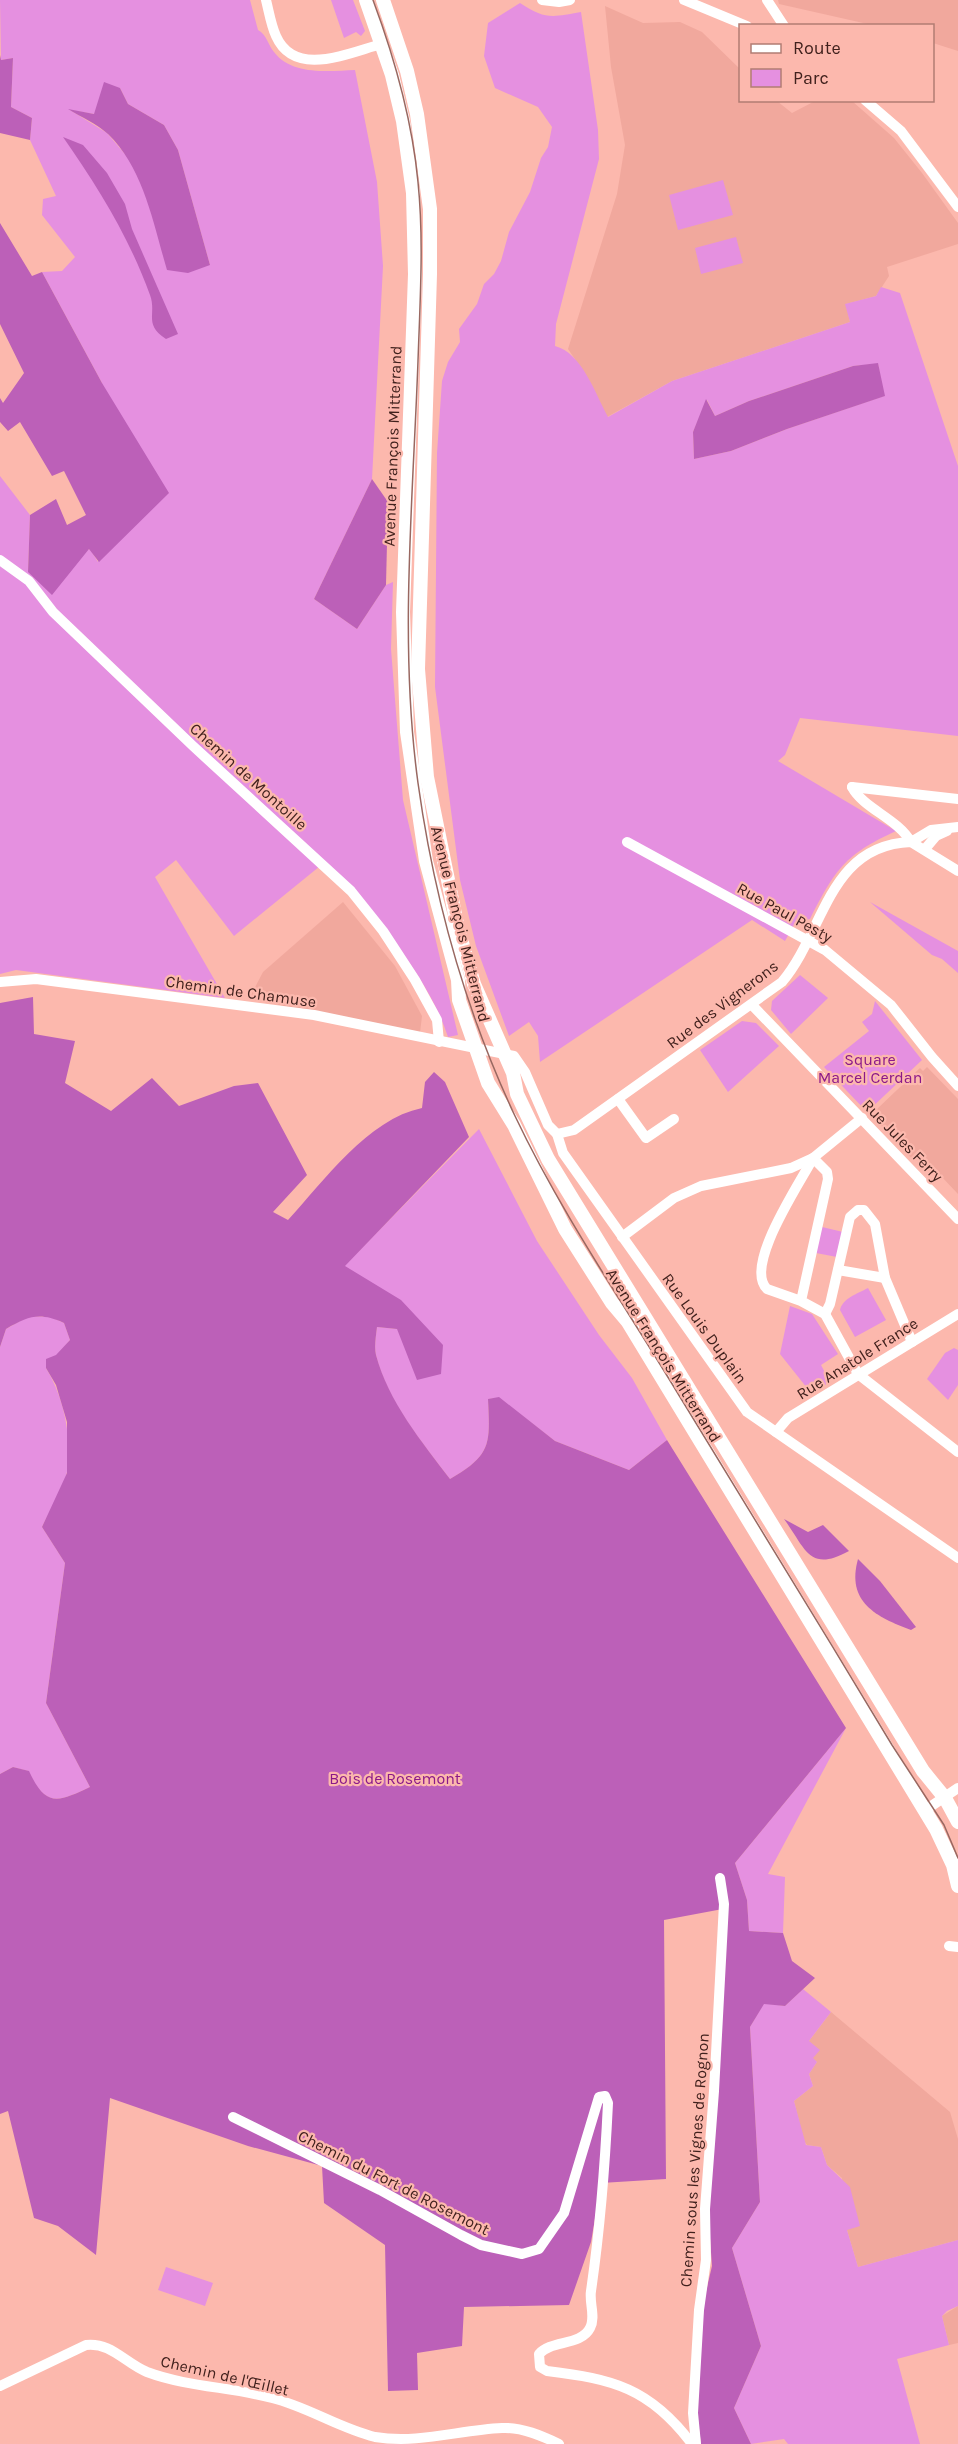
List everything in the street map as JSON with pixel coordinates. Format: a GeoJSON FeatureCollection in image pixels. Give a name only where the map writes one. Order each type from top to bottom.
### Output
{"type":"FeatureCollection","features":[{"type":"Feature","properties":{"kind":"main road","name":"Avenue François Mitterrand"},"geometry":{"type":"LineString","coordinates":[[366,0],[382,44],[403,121],[412,182],[414,226],[403,612],[407,732],[426,861],[458,980],[459,1000],[488,1083],[524,1144],[565,1229],[612,1303],[628,1322],[924,1811],[945,1847],[958,1886]]}},
{"type":"Feature","properties":{"kind":"main road","name":"Avenue François Mitterrand"},"geometry":{"type":"LineString","coordinates":[[383,0],[408,71],[417,114],[430,209],[430,274],[418,609],[421,727],[440,852],[474,984],[530,1123],[563,1185],[586,1217],[631,1292],[636,1307],[922,1771],[945,1798],[958,1822]]}},
{"type":"Feature","properties":{"kind":"street"},"geometry":{"type":"LineString","coordinates":[[266,0],[280,44],[291,54],[303,59],[319,61],[382,44]]}},
{"type":"Feature","properties":{"kind":"street"},"geometry":{"type":"LineString","coordinates":[[542,0],[559,2],[570,0]]}},
{"type":"Feature","properties":{"kind":"street"},"geometry":{"type":"LineString","coordinates":[[684,0],[742,24]]}},
{"type":"Feature","properties":{"kind":"street"},"geometry":{"type":"LineString","coordinates":[[767,0],[783,24]]}},
{"type":"Feature","properties":{"kind":"street"},"geometry":{"type":"LineString","coordinates":[[867,102],[901,131],[958,207]]}},
{"type":"Feature","properties":{"kind":"street","name":"Chemin de Montoille"},"geometry":{"type":"LineString","coordinates":[[0,560],[29,581],[69,627],[246,797],[351,891],[383,931],[415,980],[437,1020],[439,1042]]}},
{"type":"Feature","properties":{"kind":"street"},"geometry":{"type":"LineString","coordinates":[[958,799],[852,787],[858,795],[901,826],[911,842],[926,849],[958,872]]}},
{"type":"Feature","properties":{"kind":"street"},"geometry":{"type":"LineString","coordinates":[[926,849],[936,836],[958,827]]}},
{"type":"Feature","properties":{"kind":"street","name":"Rue des Vignerons"},"geometry":{"type":"LineString","coordinates":[[557,1134],[574,1130],[782,982],[794,968],[830,895],[844,874],[865,855],[882,847],[911,842],[930,830],[958,827]]}},
{"type":"Feature","properties":{"kind":"street","name":"Rue Paul Pesty"},"geometry":{"type":"LineString","coordinates":[[627,842],[809,939],[891,1005],[958,1086]]}},
{"type":"Feature","properties":{"kind":"street","name":"Chemin de Chamuse"},"geometry":{"type":"LineString","coordinates":[[0,982],[36,979],[262,1007],[502,1052]]}},
{"type":"Feature","properties":{"kind":"street","name":"Rue Jules Ferry"},"geometry":{"type":"LineString","coordinates":[[752,1005],[958,1219]]}},
{"type":"Feature","properties":{"kind":"street","name":"Rue Louis Duplain"},"geometry":{"type":"LineString","coordinates":[[502,1052],[520,1061],[548,1125],[557,1134],[563,1153],[747,1412],[958,1558]]}},
{"type":"Feature","properties":{"kind":"street"},"geometry":{"type":"LineString","coordinates":[[618,1099],[646,1138],[674,1119]]}},
{"type":"Feature","properties":{"kind":"street"},"geometry":{"type":"LineString","coordinates":[[622,1237],[674,1198],[701,1186],[791,1168],[813,1158],[862,1118]]}},
{"type":"Feature","properties":{"kind":"street"},"geometry":{"type":"LineString","coordinates":[[801,1300],[828,1179],[827,1172],[813,1158]]}},
{"type":"Feature","properties":{"kind":"street"},"geometry":{"type":"LineString","coordinates":[[813,1158],[786,1200],[761,1271],[760,1281],[767,1289],[801,1300],[825,1314],[858,1374],[958,1452]]}},
{"type":"Feature","properties":{"kind":"street"},"geometry":{"type":"LineString","coordinates":[[825,1314],[830,1304],[850,1217],[858,1210],[864,1210],[875,1224],[885,1278],[912,1341]]}},
{"type":"Feature","properties":{"kind":"street"},"geometry":{"type":"LineString","coordinates":[[838,1270],[885,1278]]}},
{"type":"Feature","properties":{"kind":"street","name":"Rue Anatole France"},"geometry":{"type":"LineString","coordinates":[[776,1432],[788,1418],[958,1314]]}},
{"type":"Feature","properties":{"kind":"street"},"geometry":{"type":"LineString","coordinates":[[924,1811],[958,1788]]}},
{"type":"Feature","properties":{"kind":"street","name":"Chemin sous les Vignes de Rognon"},"geometry":{"type":"LineString","coordinates":[[694,2444],[693,2413],[699,2310],[706,2260],[705,2208],[723,1915],[720,1878]]}},
{"type":"Feature","properties":{"kind":"street","name":"Chemin du Fort de Rosemont"},"geometry":{"type":"LineString","coordinates":[[233,2117],[380,2190],[481,2245],[522,2254],[539,2249],[564,2213],[599,2097],[605,2096],[608,2103],[604,2167],[590,2294],[592,2321],[588,2331],[582,2336],[545,2347],[539,2354],[540,2367],[547,2371],[598,2377],[618,2383],[664,2410],[694,2444]]}},
{"type":"Feature","properties":{"kind":"street","name":"Chemin de l'Œillet"},"geometry":{"type":"LineString","coordinates":[[0,2386],[86,2345],[96,2344],[108,2348],[145,2371],[168,2378],[275,2399],[334,2424],[377,2437],[426,2440],[504,2428],[533,2433],[559,2444]]}},
{"type":"Feature","properties":{"kind":"shaded area"},"geometry":{"type":"Polygon","coordinates":[[[778,0],[958,0],[958,51],[934,43],[934,24],[868,24],[779,4],[778,0]]]}},
{"type":"Feature","properties":{"kind":"shaded area"},"geometry":{"type":"Polygon","coordinates":[[[605,6],[643,23],[680,22],[702,32],[739,68],[739,102],[778,102],[792,113],[813,102],[853,102],[894,138],[922,173],[958,223],[958,244],[887,267],[889,276],[876,296],[846,304],[850,322],[672,381],[607,417],[581,368],[568,349],[617,194],[625,145],[611,67],[605,6]]]}},
{"type":"Feature","properties":{"kind":"shaded area"},"geometry":{"type":"Polygon","coordinates":[[[343,902],[395,966],[422,1016],[420,1033],[249,999],[263,972],[343,902]]]}},
{"type":"Feature","properties":{"kind":"shaded area"},"geometry":{"type":"Polygon","coordinates":[[[927,1067],[958,1099],[958,1194],[924,1158],[914,1161],[875,1119],[875,1111],[920,1068],[923,1071],[927,1067]]]}},
{"type":"Feature","properties":{"kind":"shaded area"},"geometry":{"type":"Polygon","coordinates":[[[831,2012],[950,2112],[958,2139],[958,2240],[858,2267],[847,2230],[842,2178],[827,2165],[821,2147],[807,2145],[804,2141],[794,2101],[813,2086],[809,2074],[817,2062],[813,2059],[809,2041],[831,2012]]]}},
{"type":"Feature","properties":{"kind":"shaded area"},"geometry":{"type":"Polygon","coordinates":[[[958,2306],[958,2343],[949,2345],[942,2316],[958,2306]]]}},
{"type":"Feature","properties":{"kind":"green space"},"geometry":{"type":"Polygon","coordinates":[[[0,0],[250,0],[258,30],[282,60],[301,69],[355,70],[377,182],[383,266],[372,479],[314,599],[357,629],[386,585],[393,582],[391,649],[403,800],[458,1035],[448,1037],[439,1013],[412,966],[378,922],[325,862],[234,936],[176,860],[155,877],[225,998],[16,970],[0,974],[0,476],[30,515],[28,572],[90,549],[98,562],[102,383],[42,272],[62,271],[75,257],[42,215],[43,199],[56,196],[30,140],[32,118],[11,107],[13,58],[1,60],[0,0]],[[120,88],[94,114],[70,110],[107,133],[130,160],[141,183],[210,265],[178,150],[164,125],[128,104],[120,88]]]}},
{"type":"Feature","properties":{"kind":"green space"},"geometry":{"type":"Polygon","coordinates":[[[331,0],[353,0],[365,31],[361,36],[356,32],[344,38],[331,0]]]}},
{"type":"Feature","properties":{"kind":"green space"},"geometry":{"type":"Polygon","coordinates":[[[520,3],[549,16],[581,12],[598,130],[599,159],[556,324],[555,346],[564,350],[580,365],[608,417],[672,381],[850,322],[845,304],[876,296],[881,287],[900,293],[958,466],[958,736],[800,718],[785,755],[778,761],[896,831],[864,848],[843,865],[810,919],[795,923],[785,941],[752,920],[540,1062],[538,1036],[529,1022],[509,1036],[476,946],[460,880],[435,687],[437,453],[442,381],[448,362],[460,342],[459,329],[477,304],[484,284],[494,274],[501,261],[509,232],[530,192],[541,158],[548,147],[552,127],[538,107],[495,88],[484,56],[488,23],[520,3]],[[878,364],[853,366],[749,401],[715,416],[707,400],[693,432],[694,459],[731,451],[884,396],[878,364]]]}},
{"type":"Feature","properties":{"kind":"green space"},"geometry":{"type":"Polygon","coordinates":[[[0,55],[1,60],[13,58],[11,107],[32,118],[30,140],[0,133],[0,55]]]}},
{"type":"Feature","properties":{"kind":"green space"},"geometry":{"type":"Polygon","coordinates":[[[104,82],[120,88],[128,104],[164,125],[178,150],[210,265],[188,273],[167,270],[146,198],[130,163],[108,134],[68,109],[94,114],[104,82]]]}},
{"type":"Feature","properties":{"kind":"green space"},"geometry":{"type":"Polygon","coordinates":[[[63,137],[83,145],[107,173],[125,204],[132,229],[178,334],[166,339],[155,328],[150,295],[132,253],[100,194],[63,137]]]}},
{"type":"Feature","properties":{"kind":"green space"},"geometry":{"type":"Polygon","coordinates":[[[723,180],[733,215],[678,230],[669,195],[723,180]]]}},
{"type":"Feature","properties":{"kind":"green space"},"geometry":{"type":"Polygon","coordinates":[[[0,223],[32,276],[42,272],[102,383],[169,493],[99,562],[89,549],[52,595],[28,572],[30,515],[56,499],[67,525],[86,515],[64,471],[52,476],[20,422],[8,431],[0,422],[0,398],[3,403],[24,373],[0,324],[0,223]]]}},
{"type":"Feature","properties":{"kind":"green space"},"geometry":{"type":"Polygon","coordinates":[[[736,237],[743,263],[701,274],[695,248],[736,237]]]}},
{"type":"Feature","properties":{"kind":"green space"},"geometry":{"type":"Polygon","coordinates":[[[878,363],[885,396],[787,429],[731,451],[694,459],[693,432],[706,399],[715,416],[749,401],[853,366],[878,363]]]}},
{"type":"Feature","properties":{"kind":"green space"},"geometry":{"type":"Polygon","coordinates":[[[372,479],[388,502],[386,585],[357,629],[314,599],[372,479]]]}},
{"type":"Feature","properties":{"kind":"green space"},"geometry":{"type":"Polygon","coordinates":[[[870,902],[958,951],[958,973],[942,959],[932,955],[870,902]]]}},
{"type":"Feature","properties":{"kind":"green space"},"geometry":{"type":"Polygon","coordinates":[[[800,975],[828,998],[791,1034],[771,1010],[772,1001],[800,975]]]}},
{"type":"Feature","properties":{"kind":"green space","name":"Bois de Rosemont"},"geometry":{"type":"Polygon","coordinates":[[[33,997],[34,1034],[75,1041],[65,1083],[111,1111],[152,1078],[179,1106],[234,1086],[258,1083],[307,1175],[273,1212],[288,1220],[332,1170],[365,1138],[402,1114],[422,1108],[425,1082],[434,1072],[445,1082],[469,1137],[345,1266],[401,1300],[443,1345],[441,1374],[417,1380],[397,1329],[377,1327],[376,1355],[381,1372],[397,1405],[450,1479],[474,1463],[486,1447],[489,1427],[488,1399],[499,1397],[555,1441],[629,1470],[667,1440],[846,1728],[735,1863],[747,1900],[749,1931],[783,1933],[792,1961],[815,1978],[785,2006],[764,2004],[750,2027],[760,2202],[732,2248],[761,2346],[734,2408],[751,2444],[701,2444],[697,2413],[704,2300],[712,2266],[708,2210],[728,1908],[664,1920],[666,2179],[601,2183],[591,2242],[569,2305],[464,2307],[462,2346],[417,2353],[418,2390],[388,2391],[385,2245],[324,2203],[322,2166],[248,2146],[110,2098],[96,2255],[58,2226],[34,2218],[8,2111],[0,2114],[0,1774],[13,1767],[29,1771],[41,1791],[54,1799],[69,1796],[90,1787],[46,1703],[65,1563],[42,1527],[67,1473],[67,1422],[56,1385],[46,1368],[46,1359],[56,1355],[70,1340],[64,1323],[48,1317],[34,1317],[6,1329],[0,1347],[0,1003],[33,997]]]}},
{"type":"Feature","properties":{"kind":"green space","name":"Square Marcel Cerdan"},"geometry":{"type":"Polygon","coordinates":[[[875,1001],[922,1060],[867,1112],[824,1067],[869,1031],[862,1022],[872,1014],[875,1001]]]}},
{"type":"Feature","properties":{"kind":"green space"},"geometry":{"type":"Polygon","coordinates":[[[742,1021],[756,1023],[779,1046],[728,1092],[700,1050],[742,1021]]]}},
{"type":"Feature","properties":{"kind":"green space"},"geometry":{"type":"Polygon","coordinates":[[[479,1129],[537,1241],[599,1335],[632,1378],[667,1440],[629,1470],[555,1441],[499,1398],[488,1399],[488,1438],[481,1455],[464,1471],[450,1479],[417,1436],[388,1389],[376,1355],[377,1327],[397,1329],[441,1374],[344,1266],[479,1129]]]}},
{"type":"Feature","properties":{"kind":"green space"},"geometry":{"type":"Polygon","coordinates":[[[822,1227],[843,1232],[837,1257],[816,1253],[822,1227]]]}},
{"type":"Feature","properties":{"kind":"green space"},"geometry":{"type":"Polygon","coordinates":[[[868,1288],[886,1320],[855,1337],[840,1310],[847,1299],[868,1288]]]}},
{"type":"Feature","properties":{"kind":"green space"},"geometry":{"type":"Polygon","coordinates":[[[790,1306],[812,1314],[838,1354],[821,1365],[830,1382],[811,1393],[780,1354],[790,1306]]]}},
{"type":"Feature","properties":{"kind":"green space"},"geometry":{"type":"Polygon","coordinates":[[[29,1316],[51,1317],[64,1323],[70,1340],[46,1368],[62,1405],[67,1431],[68,1458],[67,1472],[60,1493],[42,1527],[65,1563],[46,1703],[90,1787],[61,1798],[47,1796],[28,1771],[13,1767],[0,1774],[0,1347],[6,1329],[29,1316]]]}},
{"type":"Feature","properties":{"kind":"green space"},"geometry":{"type":"Polygon","coordinates":[[[954,1348],[958,1350],[958,1385],[948,1400],[927,1379],[945,1353],[954,1348]]]}},
{"type":"Feature","properties":{"kind":"green space"},"geometry":{"type":"Polygon","coordinates":[[[784,1519],[808,1532],[823,1525],[849,1551],[825,1560],[817,1558],[804,1548],[784,1519]]]}},
{"type":"Feature","properties":{"kind":"green space"},"geometry":{"type":"Polygon","coordinates":[[[858,1559],[880,1581],[916,1627],[911,1630],[898,1625],[867,1606],[856,1586],[855,1574],[858,1559]]]}},
{"type":"Feature","properties":{"kind":"green space"},"geometry":{"type":"Polygon","coordinates":[[[846,1728],[768,1874],[785,1877],[783,1933],[749,1931],[747,1900],[735,1863],[846,1728]]]}},
{"type":"Feature","properties":{"kind":"green space"},"geometry":{"type":"Polygon","coordinates":[[[803,1989],[831,2012],[809,2041],[820,2050],[813,2058],[817,2062],[809,2074],[813,2086],[794,2101],[806,2145],[821,2147],[827,2165],[850,2187],[860,2226],[847,2230],[858,2267],[958,2240],[958,2306],[942,2316],[949,2345],[897,2359],[920,2444],[788,2444],[784,2439],[751,2444],[734,2408],[761,2346],[732,2248],[760,2202],[750,2027],[764,2003],[785,2006],[803,1989]]]}},
{"type":"Feature","properties":{"kind":"green space"},"geometry":{"type":"Polygon","coordinates":[[[166,2267],[213,2283],[205,2306],[158,2290],[166,2267]]]}},
{"type":"Feature","properties":{"kind":"tram line"},"geometry":{"type":"LineString","coordinates":[[373,0],[407,112],[420,204],[420,294],[409,572],[409,678],[412,731],[425,826],[454,954],[497,1077],[552,1187],[892,1745],[944,1825],[958,1858]]}}]}
